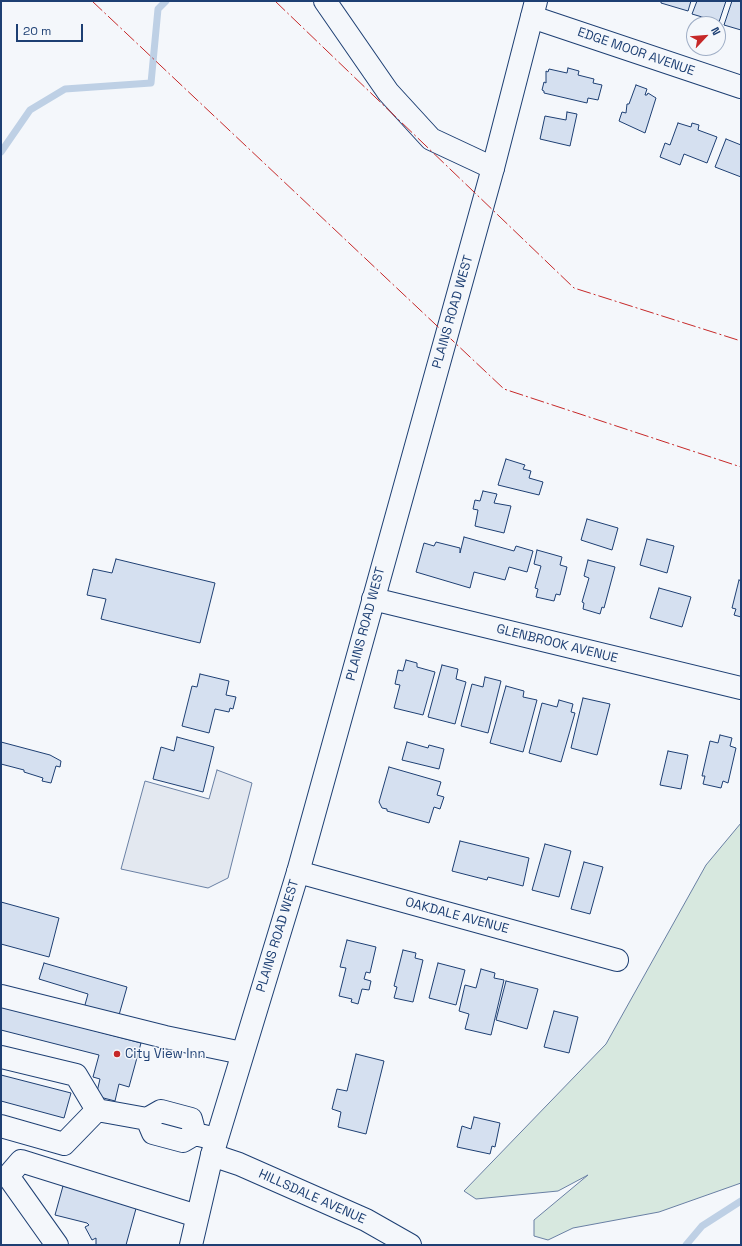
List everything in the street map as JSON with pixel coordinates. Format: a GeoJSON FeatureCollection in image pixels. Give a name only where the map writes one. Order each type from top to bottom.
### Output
{"type":"FeatureCollection","features":[{"type":"Feature","properties":{"kind":"street"},"geometry":{"type":"LineString","coordinates":[[325,1],[388,92],[431,138],[493,168]]}},
{"type":"Feature","properties":{"kind":"street","name":"PLAINS ROAD WEST"},"geometry":{"type":"LineString","coordinates":[[190,1245],[214,1147],[298,872],[493,168],[534,9]]}},
{"type":"Feature","properties":{"kind":"street","name":"EDGE MOOR AVENUE"},"geometry":{"type":"LineString","coordinates":[[534,9],[741,87]]}},
{"type":"Feature","properties":{"kind":"street","name":"GLENBROOK AVENUE"},"geometry":{"type":"LineString","coordinates":[[373,599],[741,688]]}},
{"type":"Feature","properties":{"kind":"street","name":"OAKDALE AVENUE"},"geometry":{"type":"LineString","coordinates":[[298,872],[618,960]]}},
{"type":"Feature","properties":{"kind":"street"},"geometry":{"type":"LineString","coordinates":[[1,996],[165,1037],[242,1053]]}},
{"type":"Feature","properties":{"kind":"street"},"geometry":{"type":"LineString","coordinates":[[1,1057],[76,1075],[96,1110],[64,1144],[1,1126]]}},
{"type":"Feature","properties":{"kind":"street","name":"HILLSDALE AVENUE"},"geometry":{"type":"LineString","coordinates":[[96,1110],[147,1119],[161,1111],[191,1119],[195,1134],[239,1164],[366,1220],[410,1245]]}},
{"type":"Feature","properties":{"kind":"street"},"geometry":{"type":"LineString","coordinates":[[57,1245],[8,1176],[21,1162],[197,1216]]}},
{"type":"Feature","properties":{"kind":"shaded area"},"geometry":{"type":"Polygon","coordinates":[[[217,770],[252,783],[228,878],[208,888],[121,869],[145,781],[209,799],[217,770]]]}},
{"type":"Feature","properties":{"kind":"shaded area"},"geometry":{"type":"Polygon","coordinates":[[[741,823],[741,1183],[659,1212],[573,1228],[548,1240],[534,1236],[534,1220],[588,1175],[558,1191],[476,1199],[464,1191],[606,1044],[706,865],[741,823]]]}},
{"type":"Feature","properties":{"kind":"building"},"geometry":{"type":"Polygon","coordinates":[[[661,1],[691,1],[688,11],[661,3],[661,1]]]}},
{"type":"Feature","properties":{"kind":"building"},"geometry":{"type":"Polygon","coordinates":[[[697,1],[726,1],[721,16],[699,16],[692,14],[697,1]]]}},
{"type":"Feature","properties":{"kind":"building"},"geometry":{"type":"Polygon","coordinates":[[[732,1],[741,1],[741,30],[726,26],[726,19],[732,1]]]}},
{"type":"Feature","properties":{"kind":"building"},"geometry":{"type":"Polygon","coordinates":[[[568,68],[579,71],[578,75],[594,79],[593,83],[602,85],[598,100],[588,98],[587,103],[544,93],[542,90],[544,82],[546,83],[546,71],[548,72],[549,69],[567,73],[568,68]]]}},
{"type":"Feature","properties":{"kind":"building"},"geometry":{"type":"Polygon","coordinates":[[[636,85],[647,89],[645,95],[648,93],[656,98],[645,133],[619,121],[622,112],[626,113],[627,104],[629,104],[636,85]]]}},
{"type":"Feature","properties":{"kind":"building"},"geometry":{"type":"Polygon","coordinates":[[[567,112],[577,114],[570,146],[540,139],[545,116],[566,120],[567,112]]]}},
{"type":"Feature","properties":{"kind":"building"},"geometry":{"type":"Polygon","coordinates":[[[678,123],[691,127],[692,123],[699,125],[698,130],[717,137],[707,163],[684,154],[680,165],[660,157],[665,143],[670,145],[678,123]]]}},
{"type":"Feature","properties":{"kind":"building"},"geometry":{"type":"Polygon","coordinates":[[[726,139],[741,145],[741,177],[715,167],[726,139]]]}},
{"type":"Feature","properties":{"kind":"building"},"geometry":{"type":"Polygon","coordinates":[[[506,459],[525,465],[523,469],[531,471],[529,478],[543,482],[539,495],[498,485],[506,459]]]}},
{"type":"Feature","properties":{"kind":"building"},"geometry":{"type":"Polygon","coordinates":[[[483,491],[497,494],[494,503],[511,506],[504,533],[475,526],[478,510],[473,509],[475,500],[480,501],[483,491]]]}},
{"type":"Feature","properties":{"kind":"building"},"geometry":{"type":"Polygon","coordinates":[[[587,519],[618,528],[612,550],[581,540],[587,519]]]}},
{"type":"Feature","properties":{"kind":"building"},"geometry":{"type":"Polygon","coordinates":[[[464,537],[514,551],[516,546],[533,551],[527,572],[509,567],[505,580],[474,572],[470,588],[416,572],[424,543],[434,546],[436,542],[460,548],[460,553],[464,537]]]}},
{"type":"Feature","properties":{"kind":"building"},"geometry":{"type":"Polygon","coordinates":[[[647,539],[674,546],[667,573],[640,565],[647,539]]]}},
{"type":"Feature","properties":{"kind":"building"},"geometry":{"type":"Polygon","coordinates":[[[537,550],[562,557],[560,565],[567,567],[560,595],[556,594],[554,601],[536,597],[538,589],[535,588],[541,566],[534,564],[537,550]]]}},
{"type":"Feature","properties":{"kind":"building"},"geometry":{"type":"Polygon","coordinates":[[[116,559],[215,583],[200,643],[101,619],[106,599],[87,595],[93,569],[112,573],[116,559]]]}},
{"type":"Feature","properties":{"kind":"building"},"geometry":{"type":"Polygon","coordinates":[[[588,560],[615,567],[604,608],[602,607],[600,614],[583,609],[584,603],[582,602],[589,578],[584,576],[588,560]]]}},
{"type":"Feature","properties":{"kind":"building"},"geometry":{"type":"Polygon","coordinates":[[[739,580],[741,581],[741,617],[734,615],[736,609],[732,608],[739,580]]]}},
{"type":"Feature","properties":{"kind":"building"},"geometry":{"type":"Polygon","coordinates":[[[659,588],[691,597],[682,627],[650,618],[659,588]]]}},
{"type":"Feature","properties":{"kind":"building"},"geometry":{"type":"Polygon","coordinates":[[[406,660],[417,663],[417,667],[435,672],[423,715],[394,708],[400,685],[395,684],[398,670],[403,671],[406,660]]]}},
{"type":"Feature","properties":{"kind":"building"},"geometry":{"type":"Polygon","coordinates":[[[442,665],[458,669],[456,679],[466,682],[455,724],[428,717],[442,665]]]}},
{"type":"Feature","properties":{"kind":"building"},"geometry":{"type":"Polygon","coordinates":[[[200,674],[229,681],[226,695],[236,697],[233,709],[230,708],[229,712],[215,709],[209,733],[182,726],[192,686],[197,687],[200,674]]]}},
{"type":"Feature","properties":{"kind":"building"},"geometry":{"type":"Polygon","coordinates":[[[485,677],[501,681],[488,733],[461,726],[472,684],[483,687],[485,677]]]}},
{"type":"Feature","properties":{"kind":"building"},"geometry":{"type":"Polygon","coordinates":[[[506,686],[524,691],[523,697],[537,700],[523,752],[490,743],[506,686]]]}},
{"type":"Feature","properties":{"kind":"building"},"geometry":{"type":"Polygon","coordinates":[[[583,698],[610,704],[597,755],[571,748],[583,698]]]}},
{"type":"Feature","properties":{"kind":"building"},"geometry":{"type":"Polygon","coordinates":[[[559,700],[573,704],[571,712],[575,713],[561,762],[529,753],[542,703],[557,707],[559,700]]]}},
{"type":"Feature","properties":{"kind":"building"},"geometry":{"type":"Polygon","coordinates":[[[720,735],[732,738],[730,746],[736,748],[728,783],[723,781],[721,788],[703,784],[705,776],[702,776],[710,741],[718,743],[720,735]]]}},
{"type":"Feature","properties":{"kind":"building"},"geometry":{"type":"Polygon","coordinates":[[[177,737],[214,747],[203,792],[153,779],[161,747],[174,751],[177,737]]]}},
{"type":"Feature","properties":{"kind":"building"},"geometry":{"type":"Polygon","coordinates":[[[1,742],[50,755],[61,761],[60,767],[56,766],[51,783],[42,781],[43,778],[24,772],[24,770],[1,764],[1,742]]]}},
{"type":"Feature","properties":{"kind":"building"},"geometry":{"type":"Polygon","coordinates":[[[407,742],[428,748],[429,745],[444,749],[439,769],[402,760],[407,742]]]}},
{"type":"Feature","properties":{"kind":"building"},"geometry":{"type":"Polygon","coordinates":[[[668,751],[688,755],[681,789],[660,785],[668,751]]]}},
{"type":"Feature","properties":{"kind":"building"},"geometry":{"type":"Polygon","coordinates":[[[389,767],[441,782],[437,795],[444,797],[440,809],[434,807],[429,823],[387,811],[387,809],[382,808],[379,802],[389,767]]]}},
{"type":"Feature","properties":{"kind":"building"},"geometry":{"type":"Polygon","coordinates":[[[460,841],[529,858],[523,886],[488,877],[487,880],[452,871],[460,841]]]}},
{"type":"Feature","properties":{"kind":"building"},"geometry":{"type":"Polygon","coordinates":[[[545,844],[571,851],[559,897],[532,890],[545,844]]]}},
{"type":"Feature","properties":{"kind":"building"},"geometry":{"type":"Polygon","coordinates":[[[584,862],[603,867],[590,914],[571,909],[584,862]]]}},
{"type":"Feature","properties":{"kind":"building"},"geometry":{"type":"Polygon","coordinates":[[[1,902],[59,918],[49,957],[1,944],[1,902]]]}},
{"type":"Feature","properties":{"kind":"building"},"geometry":{"type":"Polygon","coordinates":[[[347,940],[376,947],[370,973],[366,972],[364,979],[371,981],[369,990],[362,989],[358,1004],[351,1002],[352,999],[339,996],[346,968],[340,967],[347,940]]]}},
{"type":"Feature","properties":{"kind":"building"},"geometry":{"type":"Polygon","coordinates":[[[403,950],[416,953],[415,958],[423,960],[413,1002],[394,998],[397,987],[394,986],[403,950]]]}},
{"type":"Feature","properties":{"kind":"building"},"geometry":{"type":"Polygon","coordinates":[[[44,963],[127,987],[117,1022],[83,1012],[88,994],[39,979],[44,963]]]}},
{"type":"Feature","properties":{"kind":"building"},"geometry":{"type":"Polygon","coordinates":[[[438,963],[465,970],[456,1005],[429,998],[438,963]]]}},
{"type":"Feature","properties":{"kind":"building"},"geometry":{"type":"Polygon","coordinates":[[[481,969],[495,973],[494,978],[504,980],[491,1035],[465,1029],[469,1014],[459,1011],[465,985],[476,988],[481,969]]]}},
{"type":"Feature","properties":{"kind":"building"},"geometry":{"type":"Polygon","coordinates":[[[506,981],[538,989],[527,1029],[496,1020],[506,981]]]}},
{"type":"Feature","properties":{"kind":"building"},"geometry":{"type":"Polygon","coordinates":[[[1,1006],[141,1043],[129,1087],[119,1084],[115,1101],[96,1096],[100,1079],[93,1077],[99,1055],[1,1030],[1,1006]]]}},
{"type":"Feature","properties":{"kind":"building"},"geometry":{"type":"Polygon","coordinates":[[[554,1011],[578,1017],[569,1053],[544,1047],[554,1011]]]}},
{"type":"Feature","properties":{"kind":"building"},"geometry":{"type":"Polygon","coordinates":[[[356,1054],[384,1061],[366,1134],[338,1127],[341,1112],[332,1109],[337,1089],[347,1091],[356,1054]]]}},
{"type":"Feature","properties":{"kind":"building"},"geometry":{"type":"Polygon","coordinates":[[[1,1075],[71,1093],[64,1118],[1,1101],[1,1075]]]}},
{"type":"Feature","properties":{"kind":"building"},"geometry":{"type":"Polygon","coordinates":[[[474,1117],[500,1123],[495,1147],[492,1146],[490,1154],[457,1147],[462,1126],[471,1129],[474,1117]]]}},
{"type":"Feature","properties":{"kind":"building"},"geometry":{"type":"Polygon","coordinates":[[[63,1186],[137,1205],[126,1245],[96,1245],[96,1238],[92,1240],[85,1227],[89,1225],[87,1223],[55,1215],[63,1186]]]}},
{"type":"Feature","properties":{"kind":"waterway"},"geometry":{"type":"LineString","coordinates":[[1,152],[30,110],[65,89],[151,83],[158,9],[166,1]]}},
{"type":"Feature","properties":{"kind":"waterway"},"geometry":{"type":"LineString","coordinates":[[686,1245],[702,1226],[741,1201]]}},
{"type":"Feature","properties":{"kind":"power"},"geometry":{"type":"LineString","coordinates":[[92,1],[504,389],[741,467]]}},
{"type":"Feature","properties":{"kind":"power"},"geometry":{"type":"LineString","coordinates":[[275,1],[574,288],[741,341]]}},
{"type":"Feature","properties":{"kind":"place","name":"City View Inn"},"geometry":{"type":"Point","coordinates":[117,1054]}}]}
